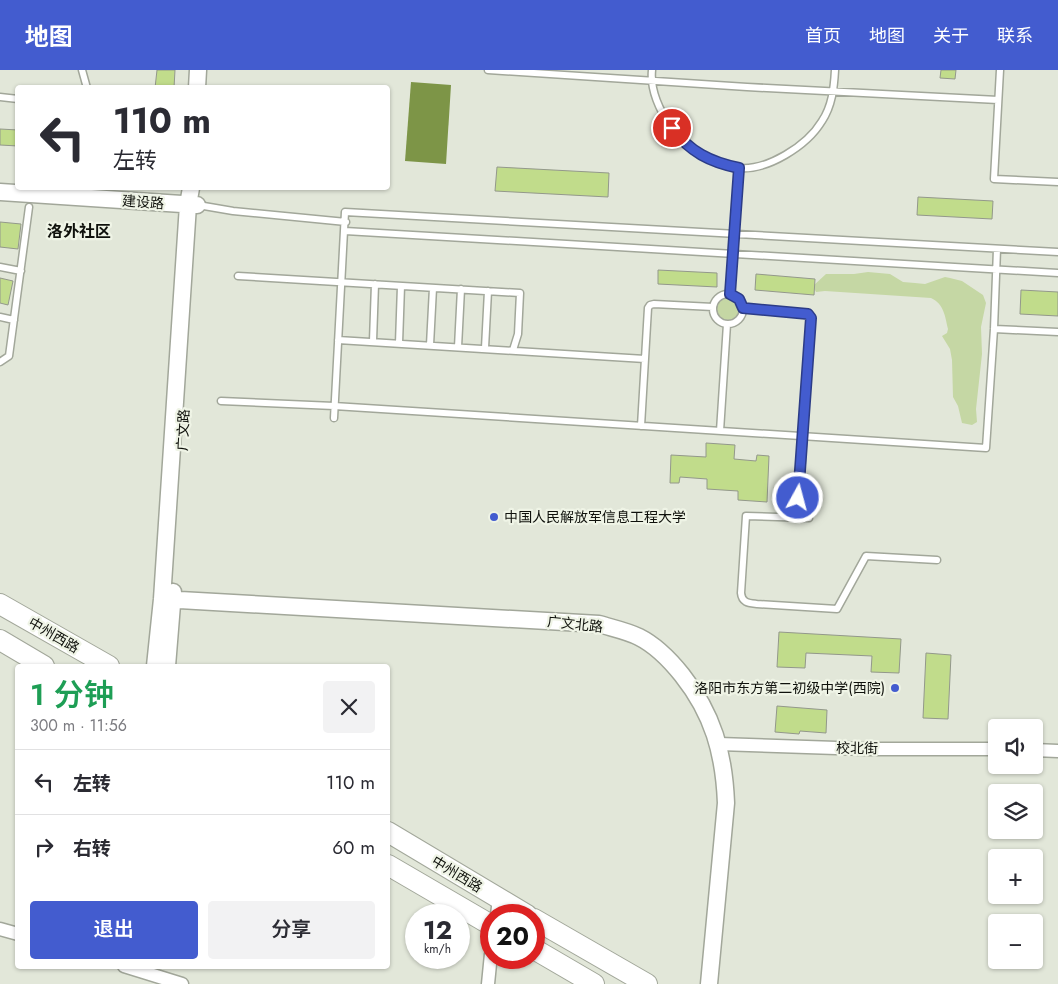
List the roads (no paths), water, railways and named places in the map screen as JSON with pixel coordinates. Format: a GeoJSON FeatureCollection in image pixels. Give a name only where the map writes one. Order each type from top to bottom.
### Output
{"type":"FeatureCollection","features":[{"type":"Feature","properties":{"kind":"main road","name":"中州西路"},"geometry":{"type":"LineString","coordinates":[[0,604],[105,664]]}},
{"type":"Feature","properties":{"kind":"main road"},"geometry":{"type":"LineString","coordinates":[[0,640],[41,664]]}},
{"type":"Feature","properties":{"kind":"main road","name":"中州西路"},"geometry":{"type":"LineString","coordinates":[[390,833],[494,904]]}},
{"type":"Feature","properties":{"kind":"main road","name":"中州西路"},"geometry":{"type":"LineString","coordinates":[[390,865],[480,918]]}},
{"type":"Feature","properties":{"kind":"main road"},"geometry":{"type":"LineString","coordinates":[[545,925],[647,984]]}},
{"type":"Feature","properties":{"kind":"main road"},"geometry":{"type":"LineString","coordinates":[[545,956],[594,984]]}},
{"type":"Feature","properties":{"kind":"street"},"geometry":{"type":"LineString","coordinates":[[197,85],[198,70]]}},
{"type":"Feature","properties":{"kind":"street"},"geometry":{"type":"LineString","coordinates":[[0,181],[15,182]]}},
{"type":"Feature","properties":{"kind":"street","name":"建设路"},"geometry":{"type":"LineString","coordinates":[[114,190],[192,198]]}},
{"type":"Feature","properties":{"kind":"street","name":"建设路"},"geometry":{"type":"LineString","coordinates":[[0,192],[192,198]]}},
{"type":"Feature","properties":{"kind":"street","name":"广文路"},"geometry":{"type":"LineString","coordinates":[[167,664],[167,600],[192,198]]}},
{"type":"Feature","properties":{"kind":"street","name":"广文路"},"geometry":{"type":"LineString","coordinates":[[154,664],[167,600]]}},
{"type":"Feature","properties":{"kind":"street","name":"广文北路"},"geometry":{"type":"LineString","coordinates":[[167,600],[599,624],[638,637],[666,656],[691,686],[704,708],[719,744],[725,774],[726,803],[709,984]]}},
{"type":"Feature","properties":{"kind":"street","name":"校北街"},"geometry":{"type":"LineString","coordinates":[[719,744],[988,749]]}},
{"type":"Feature","properties":{"kind":"street"},"geometry":{"type":"LineString","coordinates":[[1043,750],[1058,751]]}},
{"type":"Feature","properties":{"kind":"street"},"geometry":{"type":"LineString","coordinates":[[0,928],[15,933]]}},
{"type":"Feature","properties":{"kind":"street"},"geometry":{"type":"LineString","coordinates":[[134,969],[182,984]]}},
{"type":"Feature","properties":{"kind":"street"},"geometry":{"type":"LineString","coordinates":[[488,984],[490,969]]}},
{"type":"Feature","properties":{"kind":"lane"},"geometry":{"type":"LineString","coordinates":[[82,70],[86,85]]}},
{"type":"Feature","properties":{"kind":"lane"},"geometry":{"type":"LineString","coordinates":[[488,70],[834,93],[998,100]]}},
{"type":"Feature","properties":{"kind":"lane"},"geometry":{"type":"LineString","coordinates":[[652,70],[651,80],[657,101],[665,118],[680,138],[691,149],[705,157],[722,165],[739,168],[771,162],[788,154],[802,144],[822,122],[834,93],[835,70]]}},
{"type":"Feature","properties":{"kind":"lane"},"geometry":{"type":"LineString","coordinates":[[1000,70],[994,179],[1058,182]]}},
{"type":"Feature","properties":{"kind":"lane"},"geometry":{"type":"LineString","coordinates":[[0,97],[15,99]]}},
{"type":"Feature","properties":{"kind":"lane"},"geometry":{"type":"LineString","coordinates":[[730,294],[739,168]]}},
{"type":"Feature","properties":{"kind":"lane"},"geometry":{"type":"LineString","coordinates":[[192,198],[233,211],[346,222]]}},
{"type":"Feature","properties":{"kind":"lane"},"geometry":{"type":"LineString","coordinates":[[0,362],[9,356],[28,207]]}},
{"type":"Feature","properties":{"kind":"lane"},"geometry":{"type":"LineString","coordinates":[[334,418],[346,212],[1058,252]]}},
{"type":"Feature","properties":{"kind":"lane"},"geometry":{"type":"LineString","coordinates":[[345,231],[1058,273]]}},
{"type":"Feature","properties":{"kind":"lane"},"geometry":{"type":"LineString","coordinates":[[221,401],[334,406],[986,448],[998,249]]}},
{"type":"Feature","properties":{"kind":"lane"},"geometry":{"type":"LineString","coordinates":[[0,267],[21,272]]}},
{"type":"Feature","properties":{"kind":"lane"},"geometry":{"type":"LineString","coordinates":[[238,276],[520,293],[518,334],[513,350]]}},
{"type":"Feature","properties":{"kind":"lane"},"geometry":{"type":"LineString","coordinates":[[373,341],[375,284]]}},
{"type":"Feature","properties":{"kind":"lane"},"geometry":{"type":"LineString","coordinates":[[399,343],[401,286]]}},
{"type":"Feature","properties":{"kind":"lane"},"geometry":{"type":"LineString","coordinates":[[430,345],[433,288]]}},
{"type":"Feature","properties":{"kind":"lane"},"geometry":{"type":"LineString","coordinates":[[458,347],[461,289]]}},
{"type":"Feature","properties":{"kind":"lane"},"geometry":{"type":"LineString","coordinates":[[485,348],[488,291]]}},
{"type":"Feature","properties":{"kind":"lane"},"geometry":{"type":"LineString","coordinates":[[730,294],[739,299],[743,313],[737,321],[727,324],[718,320],[713,307],[714,302],[721,296],[730,294]]}},
{"type":"Feature","properties":{"kind":"lane"},"geometry":{"type":"LineString","coordinates":[[641,426],[648,308],[650,304],[713,307]]}},
{"type":"Feature","properties":{"kind":"lane"},"geometry":{"type":"LineString","coordinates":[[743,308],[808,314],[811,318],[804,437],[798,498],[792,512],[786,517]]}},
{"type":"Feature","properties":{"kind":"lane"},"geometry":{"type":"LineString","coordinates":[[0,317],[14,320]]}},
{"type":"Feature","properties":{"kind":"lane"},"geometry":{"type":"LineString","coordinates":[[720,431],[727,324]]}},
{"type":"Feature","properties":{"kind":"lane"},"geometry":{"type":"LineString","coordinates":[[994,329],[1058,332]]}},
{"type":"Feature","properties":{"kind":"lane"},"geometry":{"type":"LineString","coordinates":[[338,340],[646,359]]}},
{"type":"Feature","properties":{"kind":"lane"},"geometry":{"type":"LineString","coordinates":[[809,518],[746,516],[741,594],[743,600],[746,602],[837,609],[866,556],[937,560]]}},
{"type":"Feature","properties":{"kind":"place","name":"中国人民解放军信息工程大学"},"geometry":{"type":"Point","coordinates":[494,517]}},
{"type":"Feature","properties":{"kind":"place","name":"洛阳市东方第二初级中学(西院)"},"geometry":{"type":"Point","coordinates":[895,688]}},
{"type":"Feature","properties":{"kind":"district","name":"洛外社区"},"geometry":{"type":"Point","coordinates":[79,231]}}]}
